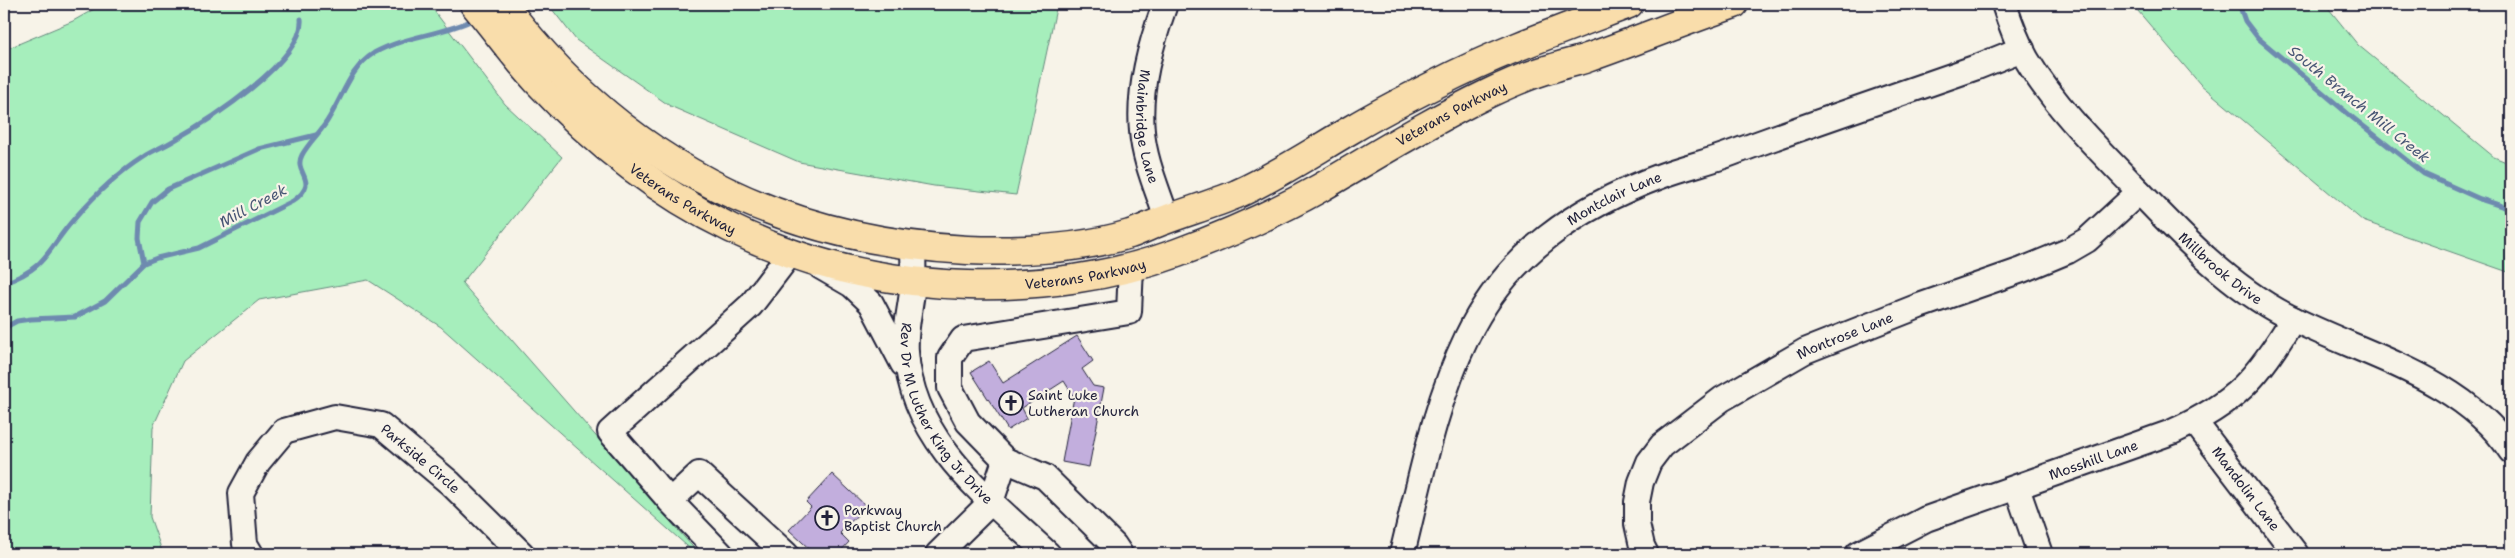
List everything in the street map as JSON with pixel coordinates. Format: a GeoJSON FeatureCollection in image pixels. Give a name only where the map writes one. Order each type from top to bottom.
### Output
{"type":"FeatureCollection","features":[{"type":"Feature","properties":{"kind":"main road","name":"Veterans Parkway"},"geometry":{"type":"LineString","coordinates":[[474,4],[536,80],[581,124],[625,161],[706,217],[729,229],[800,256],[866,274],[913,281],[983,285],[1037,284],[1131,267],[1181,252],[1264,217],[1322,187],[1404,138],[1495,90],[1549,68],[1581,60],[1734,4]]}},
{"type":"Feature","properties":{"kind":"main road","name":"Veterans Parkway"},"geometry":{"type":"LineString","coordinates":[[503,4],[526,35],[559,71],[611,116],[660,154],[701,179],[776,213],[850,236],[913,246],[1000,252],[1036,250],[1129,234],[1166,219],[1199,209],[1249,188],[1314,154],[1352,129],[1475,65],[1517,46],[1629,4]]}},
{"type":"Feature","properties":{"kind":"street","name":"Mainbridge Lane"},"geometry":{"type":"LineString","coordinates":[[1164,4],[1146,68],[1141,102],[1142,132],[1166,219]]}},
{"type":"Feature","properties":{"kind":"street","name":"Millbrook Drive"},"geometry":{"type":"LineString","coordinates":[[2004,4],[2022,49],[2039,78],[2071,118],[2139,192],[2205,257],[2244,288],[2293,319],[2427,380],[2466,402],[2483,416],[2511,451]]}},
{"type":"Feature","properties":{"kind":"street","name":"Montclair Lane"},"geometry":{"type":"LineString","coordinates":[[1402,554],[1430,442],[1467,336],[1509,272],[1527,253],[1567,222],[1639,184],[1977,67],[2022,49]]}},
{"type":"Feature","properties":{"kind":"street","name":"Montrose Lane"},"geometry":{"type":"LineString","coordinates":[[1646,554],[1642,546],[1637,524],[1637,502],[1641,482],[1649,462],[1662,445],[1722,399],[1805,351],[1919,306],[2022,270],[2068,251],[2088,240],[2139,192]]}},
{"type":"Feature","properties":{"kind":"street","name":"Rev Dr M Luther King Jr Drive"},"geometry":{"type":"LineString","coordinates":[[913,246],[913,281],[906,330],[909,377],[928,426],[943,450],[962,474],[1048,554]]}},
{"type":"Feature","properties":{"kind":"street"},"geometry":{"type":"LineString","coordinates":[[721,554],[670,501],[610,432],[751,305],[800,256],[852,285],[871,304],[909,377]]}},
{"type":"Feature","properties":{"kind":"street"},"geometry":{"type":"LineString","coordinates":[[1120,554],[1114,545],[1045,477],[1005,460],[968,422],[950,388],[950,358],[963,339],[1129,312],[1131,267]]}},
{"type":"Feature","properties":{"kind":"street","name":"Mosshill Lane"},"geometry":{"type":"LineString","coordinates":[[1858,554],[1926,519],[2172,432],[2194,422],[2235,396],[2252,380],[2275,349],[2293,319]]}},
{"type":"Feature","properties":{"kind":"street","name":"Parkside Circle"},"geometry":{"type":"LineString","coordinates":[[251,554],[245,544],[241,493],[258,462],[284,431],[335,417],[381,425],[450,483],[522,554]]}},
{"type":"Feature","properties":{"kind":"street","name":"Mandolin Lane"},"geometry":{"type":"LineString","coordinates":[[2194,422],[2296,554]]}},
{"type":"Feature","properties":{"kind":"street"},"geometry":{"type":"LineString","coordinates":[[938,554],[991,502],[1005,460]]}},
{"type":"Feature","properties":{"kind":"street"},"geometry":{"type":"LineString","coordinates":[[670,501],[699,474],[786,554]]}},
{"type":"Feature","properties":{"kind":"street"},"geometry":{"type":"LineString","coordinates":[[2017,488],[2040,554]]}},
{"type":"Feature","properties":{"kind":"green space"},"geometry":{"type":"Polygon","coordinates":[[[103,4],[429,4],[505,104],[562,157],[462,283],[699,554],[696,554],[441,327],[368,280],[259,300],[183,361],[153,427],[150,517],[163,554],[4,554],[4,50],[73,21],[103,4]]]}},
{"type":"Feature","properties":{"kind":"green space"},"geometry":{"type":"Polygon","coordinates":[[[548,4],[1057,4],[1016,195],[934,186],[799,162],[670,106],[576,40],[548,4]]]}},
{"type":"Feature","properties":{"kind":"green space"},"geometry":{"type":"Polygon","coordinates":[[[2132,4],[2325,4],[2358,45],[2494,157],[2511,164],[2511,273],[2363,221],[2200,84],[2132,4]]]}},
{"type":"Feature","properties":{"kind":"building","name":"Saint Luke Lutheran Church"},"geometry":{"type":"Polygon","coordinates":[[[1077,336],[1093,361],[1082,369],[1093,386],[1104,388],[1089,467],[1062,462],[1074,397],[1064,381],[1022,408],[1027,418],[1008,430],[971,372],[989,361],[1003,383],[1077,336]]]}},
{"type":"Feature","properties":{"kind":"building","name":"Parkway Baptist Church"},"geometry":{"type":"Polygon","coordinates":[[[832,474],[866,506],[840,533],[849,542],[838,554],[815,554],[789,530],[811,507],[806,502],[832,474]]]}},
{"type":"Feature","properties":{"kind":"waterway","name":"South Branch Mill Creek"},"geometry":{"type":"LineString","coordinates":[[2239,4],[2245,21],[2258,38],[2353,118],[2424,174],[2480,199],[2511,209]]}},
{"type":"Feature","properties":{"kind":"waterway"},"geometry":{"type":"LineString","coordinates":[[4,283],[30,271],[38,264],[82,210],[125,170],[146,155],[208,120],[271,71],[287,53],[298,35],[301,19]]}},
{"type":"Feature","properties":{"kind":"waterway","name":"Mill Creek"},"geometry":{"type":"LineString","coordinates":[[4,328],[17,321],[75,317],[105,301],[144,263],[199,248],[293,201],[305,188],[305,177],[300,167],[302,155],[326,123],[359,66],[374,53],[396,43],[468,22]]}},
{"type":"Feature","properties":{"kind":"waterway"},"geometry":{"type":"LineString","coordinates":[[144,263],[139,238],[140,222],[152,202],[168,189],[259,149],[316,135]]}},
{"type":"Feature","properties":{"kind":"place","name":"Saint Luke Lutheran Church"},"geometry":{"type":"Point","coordinates":[1011,403]}},
{"type":"Feature","properties":{"kind":"place","name":"Parkway Baptist Church"},"geometry":{"type":"Point","coordinates":[827,518]}}]}
